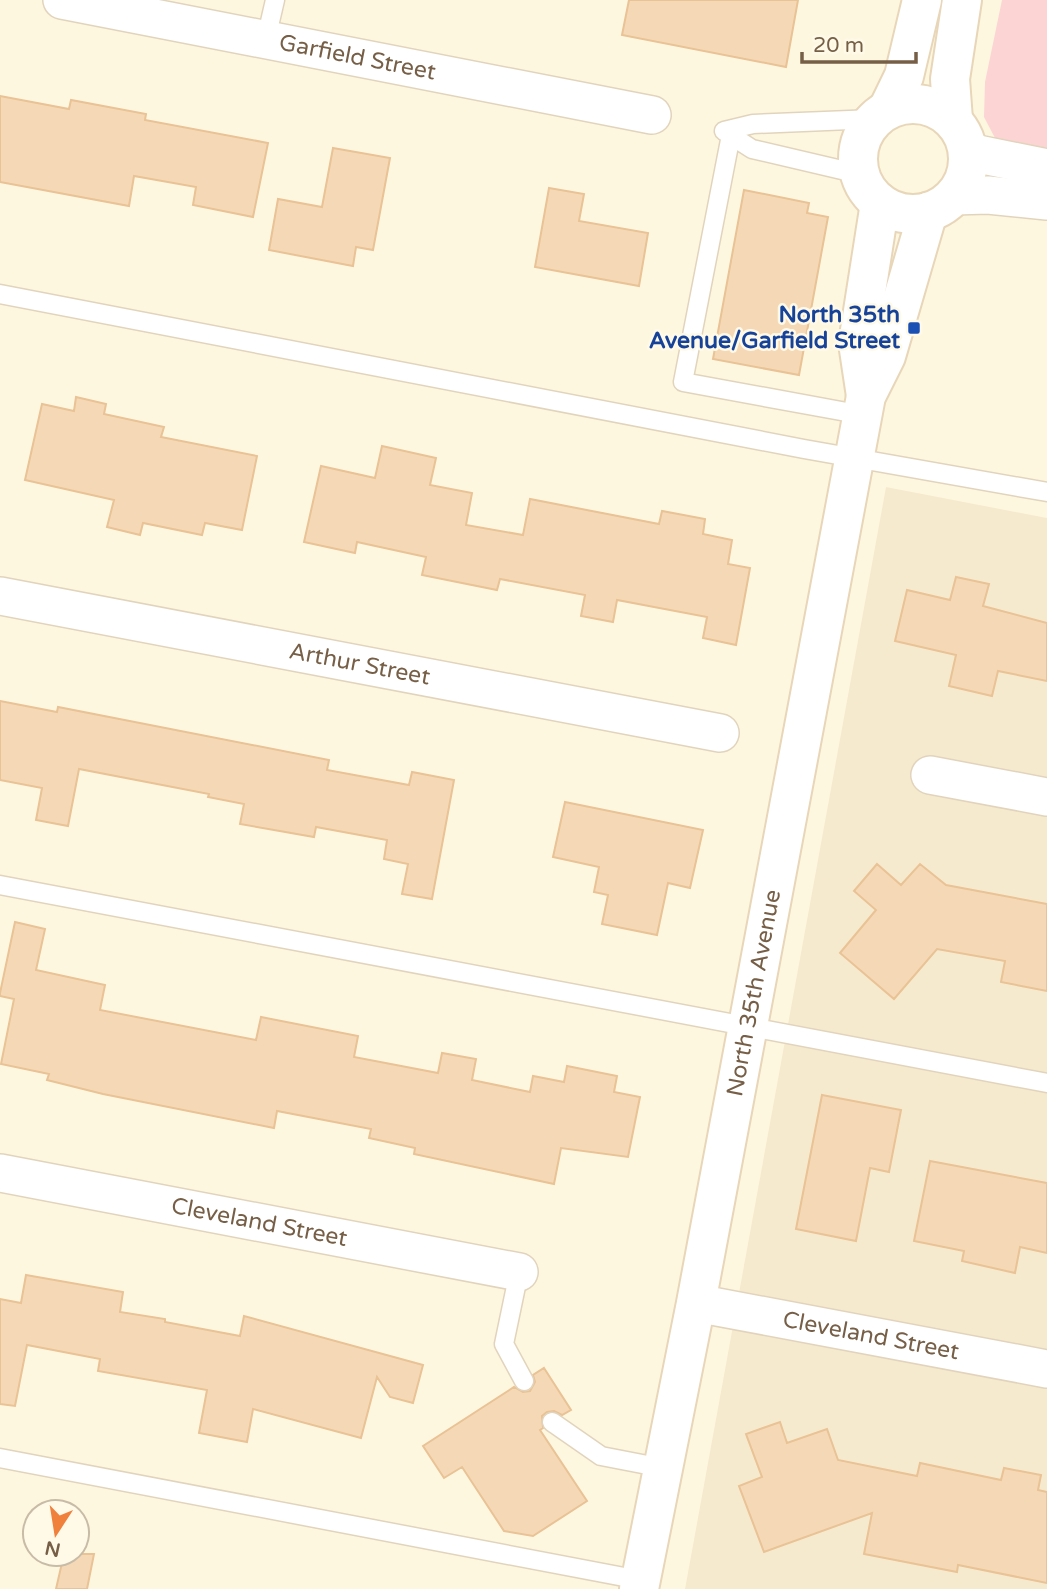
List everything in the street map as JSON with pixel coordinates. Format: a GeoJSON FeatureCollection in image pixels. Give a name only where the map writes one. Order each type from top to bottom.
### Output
{"type":"FeatureCollection","features":[{"type":"Feature","properties":{"kind":"street","name":"Garfield Street"},"geometry":{"type":"LineString","coordinates":[[62,0],[652,116]]}},
{"type":"Feature","properties":{"kind":"street"},"geometry":{"type":"LineString","coordinates":[[922,0],[904,76],[860,144],[870,188],[911,214],[941,204],[988,195],[1047,201]]}},
{"type":"Feature","properties":{"kind":"street"},"geometry":{"type":"LineString","coordinates":[[941,204],[968,168],[950,79],[962,0]]}},
{"type":"Feature","properties":{"kind":"street"},"geometry":{"type":"LineString","coordinates":[[881,114],[905,103],[923,104],[939,109],[961,136],[1047,168]]}},
{"type":"Feature","properties":{"kind":"street","name":"North 35th Avenue"},"geometry":{"type":"LineString","coordinates":[[865,405],[858,343],[870,188]]}},
{"type":"Feature","properties":{"kind":"street","name":"North 35th Avenue"},"geometry":{"type":"LineString","coordinates":[[639,1584],[696,1303],[865,405],[886,356],[941,204]]}},
{"type":"Feature","properties":{"kind":"street","name":"Arthur Street"},"geometry":{"type":"LineString","coordinates":[[0,596],[720,733]]}},
{"type":"Feature","properties":{"kind":"street"},"geometry":{"type":"LineString","coordinates":[[930,775],[1047,797]]}},
{"type":"Feature","properties":{"kind":"street","name":"Cleveland Street"},"geometry":{"type":"LineString","coordinates":[[0,1173],[519,1272]]}},
{"type":"Feature","properties":{"kind":"street","name":"Cleveland Street"},"geometry":{"type":"LineString","coordinates":[[696,1303],[1047,1369]]}},
{"type":"Feature","properties":{"kind":"lane"},"geometry":{"type":"LineString","coordinates":[[266,39],[275,0]]}},
{"type":"Feature","properties":{"kind":"lane"},"geometry":{"type":"LineString","coordinates":[[870,188],[752,149],[724,131],[753,124],[881,114]]}},
{"type":"Feature","properties":{"kind":"lane"},"geometry":{"type":"LineString","coordinates":[[731,135],[683,382],[865,405]]}},
{"type":"Feature","properties":{"kind":"lane"},"geometry":{"type":"LineString","coordinates":[[0,294],[855,458],[1047,492]]}},
{"type":"Feature","properties":{"kind":"lane"},"geometry":{"type":"LineString","coordinates":[[0,885],[1047,1083]]}},
{"type":"Feature","properties":{"kind":"lane"},"geometry":{"type":"LineString","coordinates":[[519,1272],[504,1344],[524,1381]]}},
{"type":"Feature","properties":{"kind":"lane"},"geometry":{"type":"LineString","coordinates":[[552,1422],[601,1456],[663,1468]]}},
{"type":"Feature","properties":{"kind":"lane"},"geometry":{"type":"LineString","coordinates":[[0,1458],[639,1584]]}},
{"type":"Feature","properties":{"kind":"shaded area"},"geometry":{"type":"Polygon","coordinates":[[[1002,0],[1047,0],[1047,148],[995,138],[984,117],[985,82],[1002,0]]]}},
{"type":"Feature","properties":{"kind":"shaded area"},"geometry":{"type":"Polygon","coordinates":[[[886,487],[1047,518],[1047,1589],[685,1589],[886,487]]]}},
{"type":"Feature","properties":{"kind":"building"},"geometry":{"type":"Polygon","coordinates":[[[629,0],[798,0],[786,67],[622,35],[629,0]]]}},
{"type":"Feature","properties":{"kind":"building"},"geometry":{"type":"Polygon","coordinates":[[[0,96],[69,109],[71,100],[146,114],[145,120],[268,143],[253,217],[193,205],[196,187],[134,176],[129,206],[0,182],[0,96]]]}},
{"type":"Feature","properties":{"kind":"building"},"geometry":{"type":"Polygon","coordinates":[[[333,148],[390,158],[373,250],[356,247],[353,266],[269,250],[278,199],[322,207],[333,148]]]}},
{"type":"Feature","properties":{"kind":"building"},"geometry":{"type":"Polygon","coordinates":[[[549,188],[584,194],[579,221],[648,233],[639,286],[535,267],[549,188]]]}},
{"type":"Feature","properties":{"kind":"building"},"geometry":{"type":"Polygon","coordinates":[[[744,190],[809,203],[807,213],[828,217],[799,375],[713,359],[744,190]]]}},
{"type":"Feature","properties":{"kind":"building"},"geometry":{"type":"Polygon","coordinates":[[[76,397],[106,404],[104,414],[164,427],[161,437],[257,456],[242,530],[205,523],[202,535],[143,523],[140,535],[107,527],[114,500],[25,480],[42,404],[74,411],[76,397]]]}},
{"type":"Feature","properties":{"kind":"building"},"geometry":{"type":"Polygon","coordinates":[[[382,446],[436,458],[430,485],[472,493],[466,525],[523,535],[530,499],[659,524],[662,511],[705,519],[703,534],[732,540],[728,564],[750,568],[736,645],[703,638],[707,617],[617,600],[613,622],[581,616],[585,595],[500,579],[497,590],[422,575],[426,557],[357,542],[355,553],[304,542],[321,466],[375,478],[382,446]]]}},
{"type":"Feature","properties":{"kind":"building"},"geometry":{"type":"Polygon","coordinates":[[[956,577],[989,584],[983,606],[1047,623],[1047,681],[998,671],[992,696],[949,686],[956,655],[895,641],[907,590],[950,600],[956,577]]]}},
{"type":"Feature","properties":{"kind":"building"},"geometry":{"type":"Polygon","coordinates":[[[0,701],[57,712],[58,707],[329,760],[327,770],[409,785],[412,772],[454,780],[432,899],[402,894],[408,864],[384,859],[387,840],[316,827],[314,837],[240,824],[244,804],[208,797],[209,794],[79,769],[68,826],[36,820],[42,788],[0,780],[0,701]]]}},
{"type":"Feature","properties":{"kind":"building"},"geometry":{"type":"Polygon","coordinates":[[[565,802],[703,830],[690,888],[668,883],[657,935],[602,924],[608,895],[594,892],[599,867],[553,857],[565,802]]]}},
{"type":"Feature","properties":{"kind":"building"},"geometry":{"type":"Polygon","coordinates":[[[877,864],[901,885],[920,864],[946,885],[1047,904],[1047,991],[1001,982],[1005,961],[937,949],[894,999],[840,953],[876,910],[854,891],[877,864]]]}},
{"type":"Feature","properties":{"kind":"building"},"geometry":{"type":"Polygon","coordinates":[[[15,922],[45,929],[36,970],[105,985],[100,1010],[256,1040],[261,1017],[358,1036],[354,1057],[438,1073],[442,1053],[476,1059],[472,1080],[530,1092],[533,1076],[564,1082],[567,1066],[617,1076],[614,1092],[640,1097],[628,1157],[561,1148],[554,1184],[414,1154],[415,1148],[369,1138],[371,1129],[277,1111],[274,1128],[103,1094],[47,1080],[49,1074],[1,1064],[14,999],[0,996],[0,993],[15,922]]]}},
{"type":"Feature","properties":{"kind":"building"},"geometry":{"type":"Polygon","coordinates":[[[822,1095],[901,1110],[889,1172],[870,1168],[856,1241],[796,1229],[822,1095]]]}},
{"type":"Feature","properties":{"kind":"building"},"geometry":{"type":"Polygon","coordinates":[[[930,1161],[1047,1183],[1047,1253],[1020,1247],[1015,1273],[962,1261],[964,1251],[914,1241],[930,1161]]]}},
{"type":"Feature","properties":{"kind":"building"},"geometry":{"type":"Polygon","coordinates":[[[26,1275],[123,1292],[120,1312],[240,1336],[244,1316],[423,1365],[413,1403],[390,1397],[377,1377],[361,1438],[253,1409],[247,1442],[199,1433],[207,1390],[98,1371],[100,1359],[27,1345],[15,1406],[0,1404],[0,1299],[21,1303],[26,1275]]]}},
{"type":"Feature","properties":{"kind":"building"},"geometry":{"type":"Polygon","coordinates":[[[544,1368],[571,1410],[562,1415],[554,1411],[547,1412],[542,1416],[543,1428],[540,1430],[587,1501],[533,1536],[504,1531],[462,1467],[444,1478],[423,1446],[514,1387],[523,1392],[530,1391],[535,1382],[533,1375],[544,1368]]]}},
{"type":"Feature","properties":{"kind":"building"},"geometry":{"type":"Polygon","coordinates":[[[780,1422],[787,1443],[827,1429],[838,1460],[917,1476],[920,1463],[1001,1480],[1004,1468],[1041,1475],[1038,1490],[1047,1492],[1047,1583],[958,1565],[957,1572],[864,1554],[872,1513],[764,1552],[739,1486],[762,1477],[746,1434],[780,1422]]]}},
{"type":"Feature","properties":{"kind":"building"},"geometry":{"type":"Polygon","coordinates":[[[91,1554],[94,1554],[87,1589],[56,1589],[61,1568],[91,1568],[91,1554]]]}},
{"type":"Feature","properties":{"kind":"place","name":"North 35th Avenue/Garfield Street"},"geometry":{"type":"Point","coordinates":[914,328]}}]}
